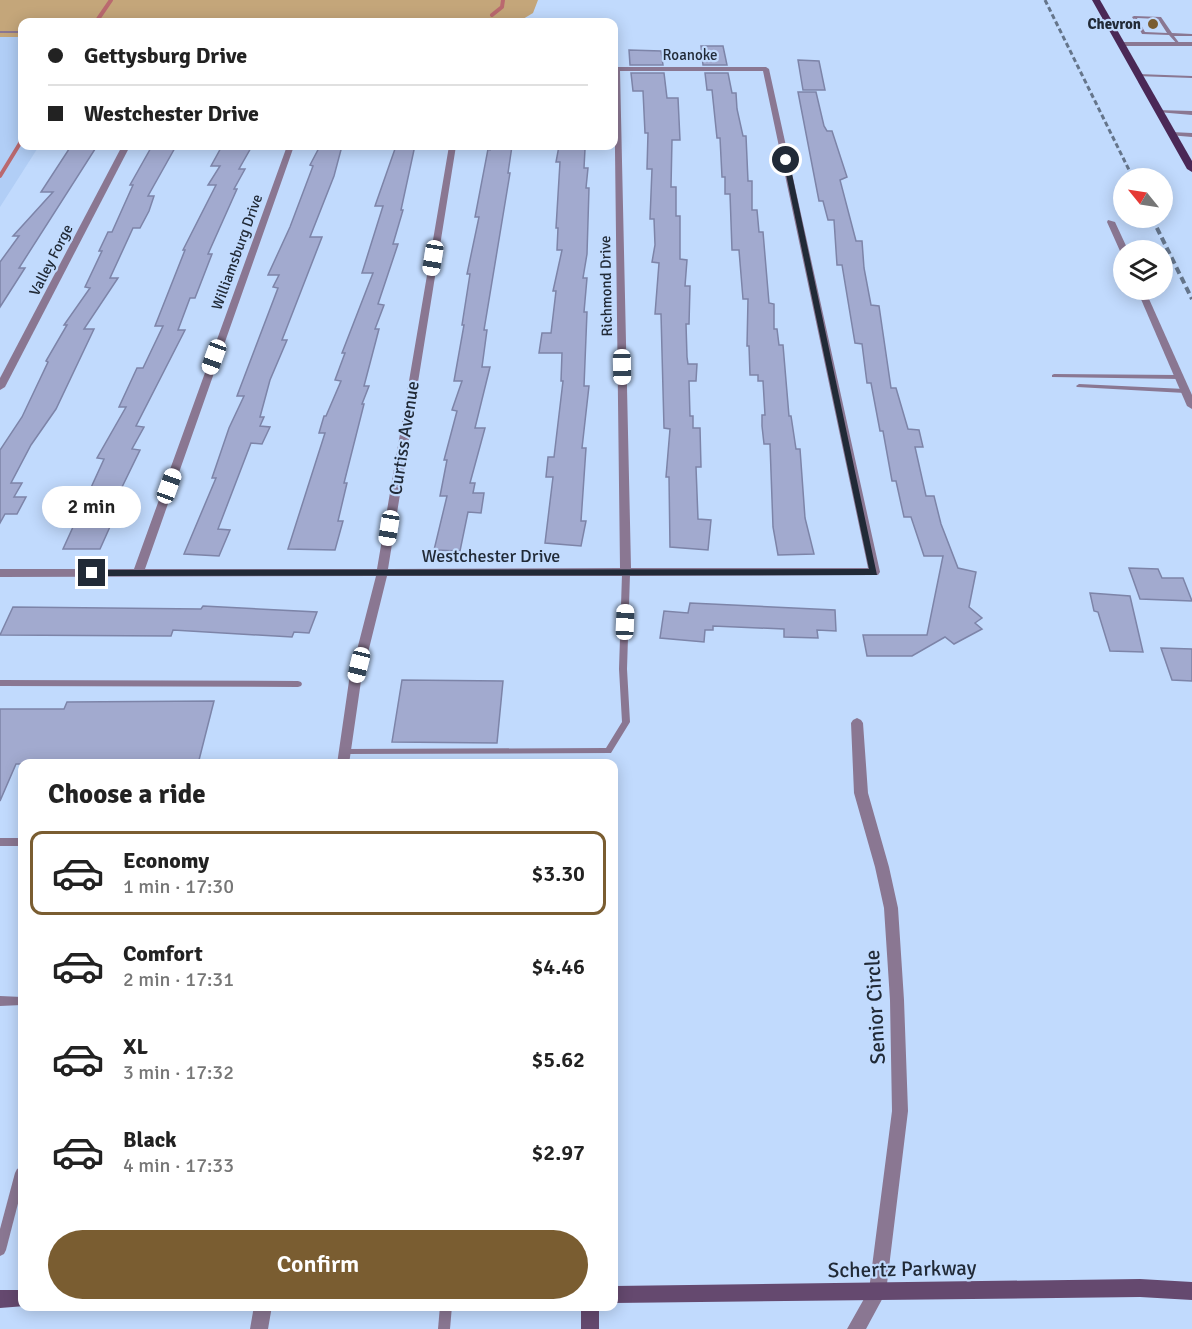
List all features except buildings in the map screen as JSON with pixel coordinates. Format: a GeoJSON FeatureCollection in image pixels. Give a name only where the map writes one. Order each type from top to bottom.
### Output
{"type":"FeatureCollection","features":[{"type":"Feature","properties":{"kind":"main road"},"geometry":{"type":"LineString","coordinates":[[1096,0],[1192,169]]}},
{"type":"Feature","properties":{"kind":"main road","name":"Schertz Parkway"},"geometry":{"type":"LineString","coordinates":[[618,1295],[1140,1288],[1192,1291]]}},
{"type":"Feature","properties":{"kind":"main road"},"geometry":{"type":"LineString","coordinates":[[0,1299],[18,1299]]}},
{"type":"Feature","properties":{"kind":"main road"},"geometry":{"type":"LineString","coordinates":[[590,1311],[590,1329]]}},
{"type":"Feature","properties":{"kind":"street"},"geometry":{"type":"LineString","coordinates":[[1121,44],[1192,44]]}},
{"type":"Feature","properties":{"kind":"street","name":"Roanoke"},"geometry":{"type":"LineString","coordinates":[[618,69],[766,69],[874,572]]}},
{"type":"Feature","properties":{"kind":"street","name":"Valley Forge"},"geometry":{"type":"LineString","coordinates":[[0,387],[124,150]]}},
{"type":"Feature","properties":{"kind":"street","name":"Williamsburg Drive"},"geometry":{"type":"LineString","coordinates":[[138,573],[289,150]]}},
{"type":"Feature","properties":{"kind":"street","name":"Curtiss Avenue"},"geometry":{"type":"LineString","coordinates":[[344,759],[355,681],[382,573],[451,150]]}},
{"type":"Feature","properties":{"kind":"street","name":"Richmond Drive"},"geometry":{"type":"LineString","coordinates":[[617,150],[626,574]]}},
{"type":"Feature","properties":{"kind":"street"},"geometry":{"type":"LineString","coordinates":[[1111,222],[1119,240]]}},
{"type":"Feature","properties":{"kind":"street"},"geometry":{"type":"LineString","coordinates":[[1145,300],[1192,406]]}},
{"type":"Feature","properties":{"kind":"street","name":"Westchester Drive"},"geometry":{"type":"LineString","coordinates":[[0,573],[874,572]]}},
{"type":"Feature","properties":{"kind":"street","name":"Senior Circle"},"geometry":{"type":"LineString","coordinates":[[857,723],[861,793],[891,908],[897,1000],[900,1111],[877,1292]]}},
{"type":"Feature","properties":{"kind":"street"},"geometry":{"type":"LineString","coordinates":[[856,1329],[877,1292]]}},
{"type":"Feature","properties":{"kind":"street"},"geometry":{"type":"LineString","coordinates":[[259,1329],[261,1311]]}},
{"type":"Feature","properties":{"kind":"lane"},"geometry":{"type":"LineString","coordinates":[[1178,44],[1171,34],[1161,25],[1159,18],[1134,17],[1144,33],[1171,34],[1192,34]]}},
{"type":"Feature","properties":{"kind":"lane"},"geometry":{"type":"LineString","coordinates":[[1138,24],[1145,21]]}},
{"type":"Feature","properties":{"kind":"lane"},"geometry":{"type":"LineString","coordinates":[[1109,22],[1149,27]]}},
{"type":"Feature","properties":{"kind":"lane"},"geometry":{"type":"LineString","coordinates":[[0,32],[18,32]]}},
{"type":"Feature","properties":{"kind":"lane"},"geometry":{"type":"LineString","coordinates":[[1138,75],[1192,77]]}},
{"type":"Feature","properties":{"kind":"lane"},"geometry":{"type":"LineString","coordinates":[[1158,111],[1192,113]]}},
{"type":"Feature","properties":{"kind":"lane"},"geometry":{"type":"LineString","coordinates":[[1171,134],[1192,135]]}},
{"type":"Feature","properties":{"kind":"lane"},"geometry":{"type":"LineString","coordinates":[[1054,376],[1179,376]]}},
{"type":"Feature","properties":{"kind":"lane"},"geometry":{"type":"LineString","coordinates":[[1079,386],[1185,391]]}},
{"type":"Feature","properties":{"kind":"lane"},"geometry":{"type":"LineString","coordinates":[[345,752],[608,751],[626,722],[623,669],[626,574]]}},
{"type":"Feature","properties":{"kind":"lane"},"geometry":{"type":"LineString","coordinates":[[0,683],[298,684]]}},
{"type":"Feature","properties":{"kind":"lane"},"geometry":{"type":"LineString","coordinates":[[0,842],[18,842]]}},
{"type":"Feature","properties":{"kind":"lane"},"geometry":{"type":"LineString","coordinates":[[0,1001],[18,1001]]}},
{"type":"Feature","properties":{"kind":"lane"},"geometry":{"type":"LineString","coordinates":[[0,1250],[18,1184]]}},
{"type":"Feature","properties":{"kind":"lane"},"geometry":{"type":"LineString","coordinates":[[444,1329],[446,1311]]}},
{"type":"Feature","properties":{"kind":"shaded area"},"geometry":{"type":"Polygon","coordinates":[[[0,0],[538,0],[533,13],[525,18],[18,18],[18,37],[0,37],[0,0]]]}},
{"type":"Feature","properties":{"kind":"shaded area"},"geometry":{"type":"Polygon","coordinates":[[[0,37],[18,37],[18,150],[36,150],[0,207],[0,37]]]}},
{"type":"Feature","properties":{"kind":"waterway"},"geometry":{"type":"LineString","coordinates":[[99,18],[111,0]]}},
{"type":"Feature","properties":{"kind":"waterway"},"geometry":{"type":"LineString","coordinates":[[492,15],[502,7],[503,0]]}},
{"type":"Feature","properties":{"kind":"waterway"},"geometry":{"type":"LineString","coordinates":[[0,176],[18,147]]}},
{"type":"Feature","properties":{"kind":"railway"},"geometry":{"type":"LineString","coordinates":[[1045,0],[1128,168]]}},
{"type":"Feature","properties":{"kind":"railway"},"geometry":{"type":"LineString","coordinates":[[1157,228],[1192,299]]}},
{"type":"Feature","properties":{"kind":"place","name":"Chevron"},"geometry":{"type":"Point","coordinates":[1153,24]}},
{"type":"Feature","properties":{"kind":"route"},"geometry":{"type":"LineString","coordinates":[[92,573],[874,572],[786,160]]}}]}
